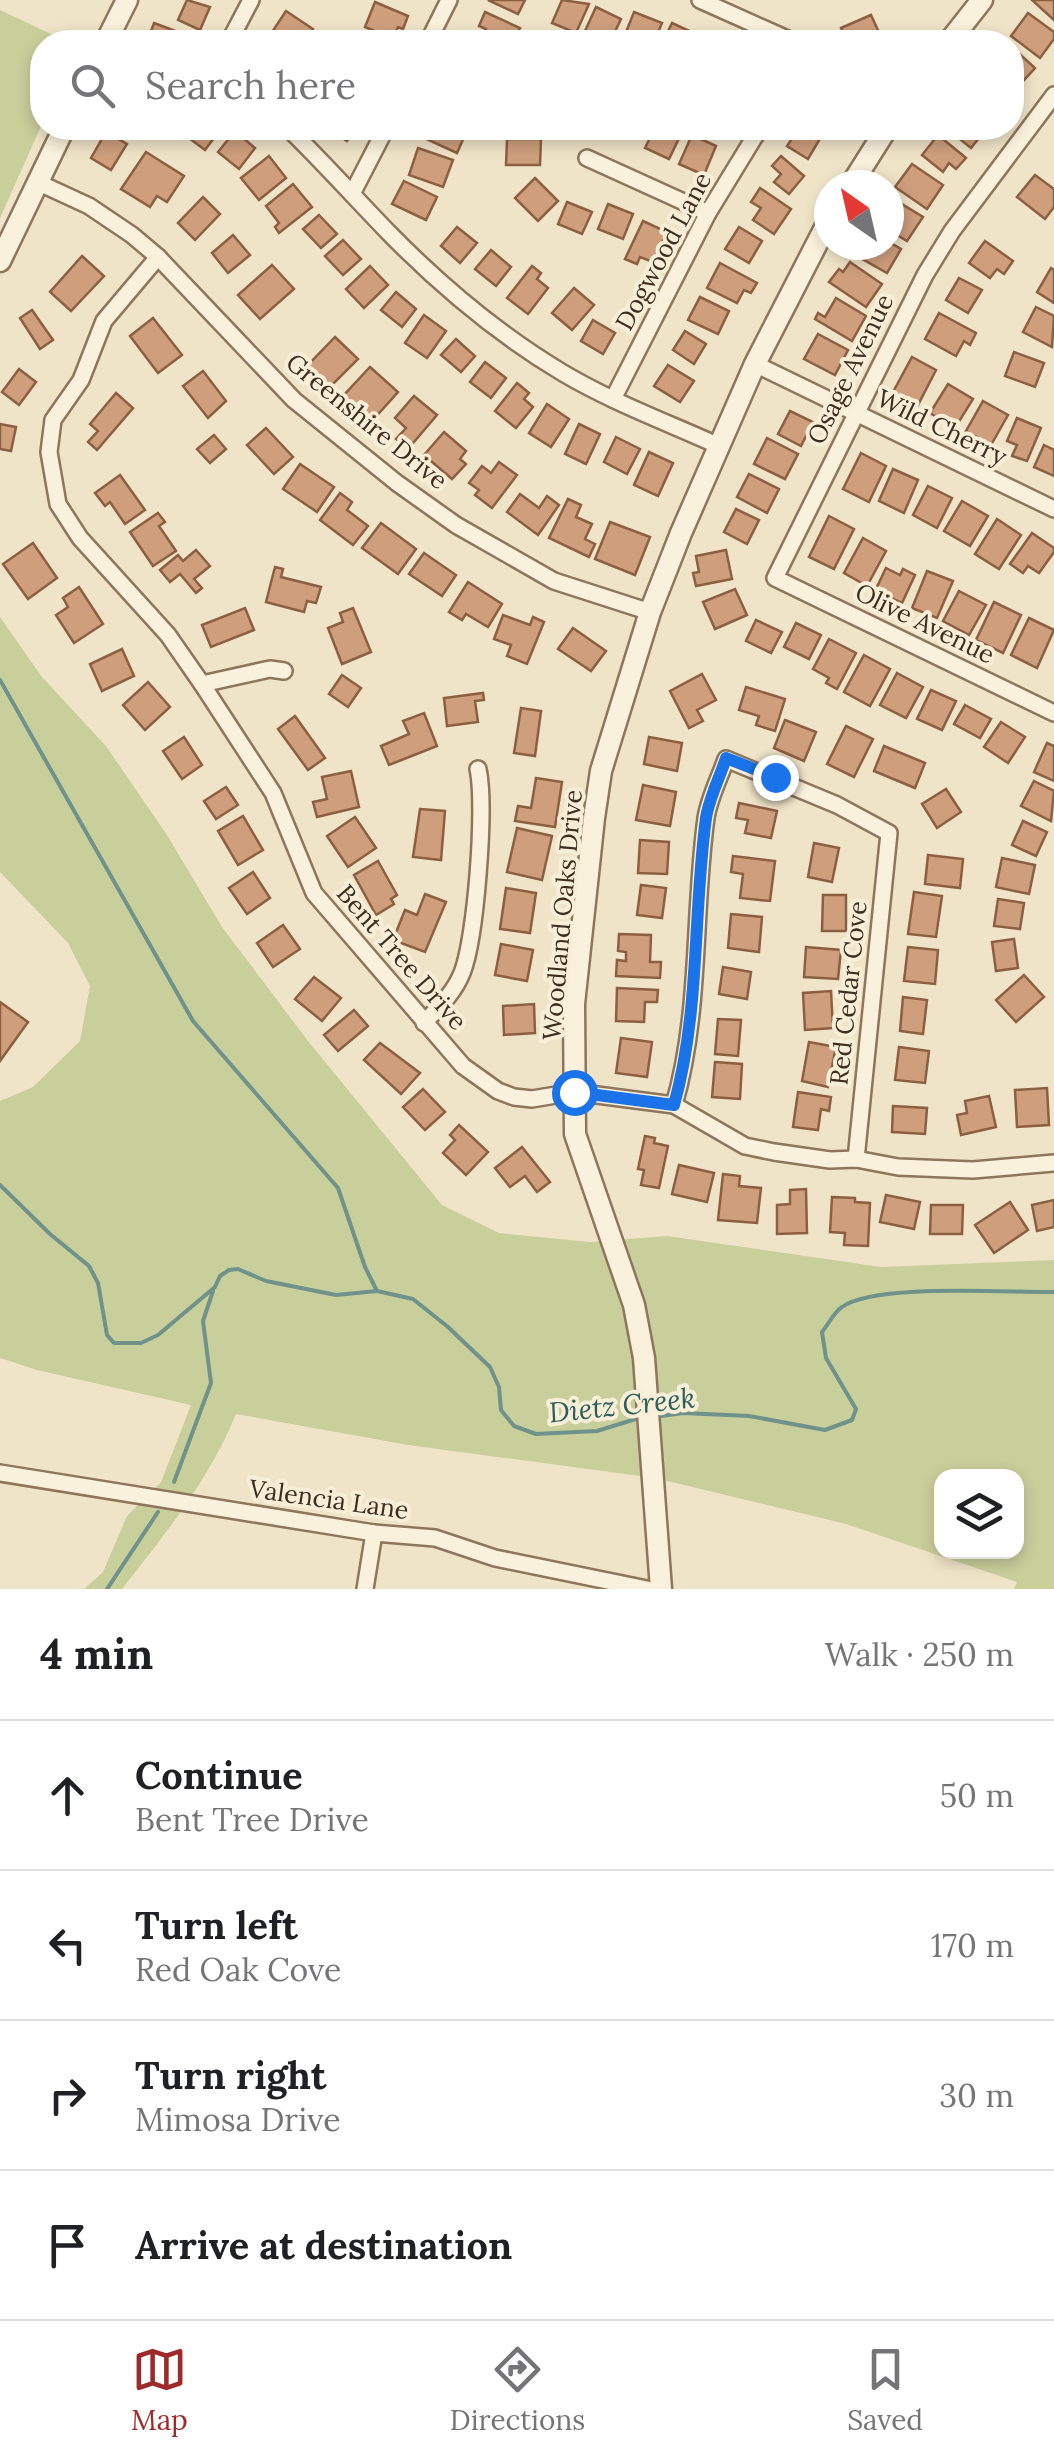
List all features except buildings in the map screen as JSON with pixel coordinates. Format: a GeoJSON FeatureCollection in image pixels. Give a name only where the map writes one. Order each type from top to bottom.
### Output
{"type":"FeatureCollection","features":[{"type":"Feature","properties":{"kind":"street"},"geometry":{"type":"LineString","coordinates":[[112,30],[128,0]]}},
{"type":"Feature","properties":{"kind":"street"},"geometry":{"type":"LineString","coordinates":[[236,30],[251,0]]}},
{"type":"Feature","properties":{"kind":"street"},"geometry":{"type":"LineString","coordinates":[[434,30],[450,0]]}},
{"type":"Feature","properties":{"kind":"street"},"geometry":{"type":"LineString","coordinates":[[700,0],[767,30]]}},
{"type":"Feature","properties":{"kind":"street"},"geometry":{"type":"LineString","coordinates":[[958,30],[982,0]]}},
{"type":"Feature","properties":{"kind":"street","name":"Osage Avenue"},"geometry":{"type":"LineString","coordinates":[[1024,135],[1054,95]]}},
{"type":"Feature","properties":{"kind":"street"},"geometry":{"type":"LineString","coordinates":[[0,260],[58,140]]}},
{"type":"Feature","properties":{"kind":"street"},"geometry":{"type":"LineString","coordinates":[[300,140],[452,292],[563,373],[717,446]]}},
{"type":"Feature","properties":{"kind":"street"},"geometry":{"type":"LineString","coordinates":[[352,194],[380,140]]}},
{"type":"Feature","properties":{"kind":"street","name":"Dogwood Lane"},"geometry":{"type":"LineString","coordinates":[[613,399],[708,213],[753,140]]}},
{"type":"Feature","properties":{"kind":"street"},"geometry":{"type":"LineString","coordinates":[[860,170],[880,140]]}},
{"type":"Feature","properties":{"kind":"street","name":"Osage Avenue"},"geometry":{"type":"LineString","coordinates":[[775,578],[925,275],[952,231],[1020,140]]}},
{"type":"Feature","properties":{"kind":"street"},"geometry":{"type":"LineString","coordinates":[[586,158],[708,213]]}},
{"type":"Feature","properties":{"kind":"street","name":"Greenshire Drive"},"geometry":{"type":"LineString","coordinates":[[38,182],[89,206],[158,257],[294,400],[456,525],[554,581],[650,612]]}},
{"type":"Feature","properties":{"kind":"street","name":"Woodland Oaks Drive"},"geometry":{"type":"LineString","coordinates":[[661,1589],[654,1461],[634,1305],[575,1134],[574,1004],[597,792],[650,612],[754,364],[814,249]]}},
{"type":"Feature","properties":{"kind":"street","name":"Bent Tree Drive"},"geometry":{"type":"LineString","coordinates":[[158,257],[104,321],[81,380],[53,420],[49,452],[58,504],[68,522],[158,622],[202,684],[273,793],[314,893],[463,1066],[498,1091],[532,1099],[574,1092],[674,1105],[746,1146],[830,1160],[972,1170],[1054,1164]]}},
{"type":"Feature","properties":{"kind":"street","name":"Wild Cherry"},"geometry":{"type":"LineString","coordinates":[[754,364],[1054,509]]}},
{"type":"Feature","properties":{"kind":"street","name":"Olive Avenue"},"geometry":{"type":"LineString","coordinates":[[775,578],[1054,713]]}},
{"type":"Feature","properties":{"kind":"street"},"geometry":{"type":"LineString","coordinates":[[202,684],[270,669],[284,671]]}},
{"type":"Feature","properties":{"kind":"street","name":"Red Cedar Cove"},"geometry":{"type":"LineString","coordinates":[[674,1105],[688,1022],[706,814],[726,758],[791,784],[889,833],[856,1159]]}},
{"type":"Feature","properties":{"kind":"street"},"geometry":{"type":"LineString","coordinates":[[424,1023],[452,991],[466,959],[482,810],[478,769]]}},
{"type":"Feature","properties":{"kind":"street","name":"Valencia Lane"},"geometry":{"type":"LineString","coordinates":[[0,1473],[434,1538],[495,1558],[646,1589]]}},
{"type":"Feature","properties":{"kind":"street"},"geometry":{"type":"LineString","coordinates":[[365,1589],[374,1532]]}},
{"type":"Feature","properties":{"kind":"street"},"geometry":{"type":"LineString","coordinates":[[550,1589],[552,1571]]}},
{"type":"Feature","properties":{"kind":"green space"},"geometry":{"type":"Polygon","coordinates":[[[0,10],[42,30],[30,30],[30,140],[35,140],[0,218],[0,10]]]}},
{"type":"Feature","properties":{"kind":"green space"},"geometry":{"type":"Polygon","coordinates":[[[0,617],[42,677],[106,746],[167,835],[222,927],[308,1041],[442,1205],[499,1233],[590,1242],[667,1236],[881,1267],[1054,1260],[1054,1589],[1014,1589],[1017,1582],[949,1559],[1024,1559],[1024,1469],[934,1469],[934,1554],[846,1524],[655,1478],[408,1445],[236,1414],[200,1484],[122,1589],[84,1589],[103,1572],[127,1516],[161,1482],[191,1405],[0,1358],[0,1101],[33,1087],[80,1041],[90,986],[68,943],[0,872],[0,617]]]}},
{"type":"Feature","properties":{"kind":"waterway"},"geometry":{"type":"LineString","coordinates":[[0,680],[193,1021],[338,1188],[377,1291]]}},
{"type":"Feature","properties":{"kind":"waterway","name":"Dietz Creek"},"geometry":{"type":"LineString","coordinates":[[0,1185],[89,1266],[98,1283],[107,1335],[114,1343],[141,1343],[158,1335],[215,1287],[220,1276],[238,1269],[266,1281],[336,1295],[377,1291],[413,1299],[490,1367],[499,1387],[501,1410],[514,1426],[536,1434],[597,1431],[639,1418]]}},
{"type":"Feature","properties":{"kind":"waterway"},"geometry":{"type":"LineString","coordinates":[[174,1482],[211,1383],[203,1321],[213,1291]]}},
{"type":"Feature","properties":{"kind":"waterway","name":"Dietz Creek"},"geometry":{"type":"LineString","coordinates":[[654,1417],[683,1413],[749,1416],[825,1430],[852,1420],[856,1409],[826,1358],[822,1332],[842,1307],[859,1300],[912,1292],[1054,1292]]}},
{"type":"Feature","properties":{"kind":"waterway"},"geometry":{"type":"LineString","coordinates":[[107,1589],[158,1512]]}},
{"type":"Feature","properties":{"kind":"route"},"geometry":{"type":"LineString","coordinates":[[574,1092],[674,1105],[688,1022],[706,814],[726,758],[775,777]]}}]}
